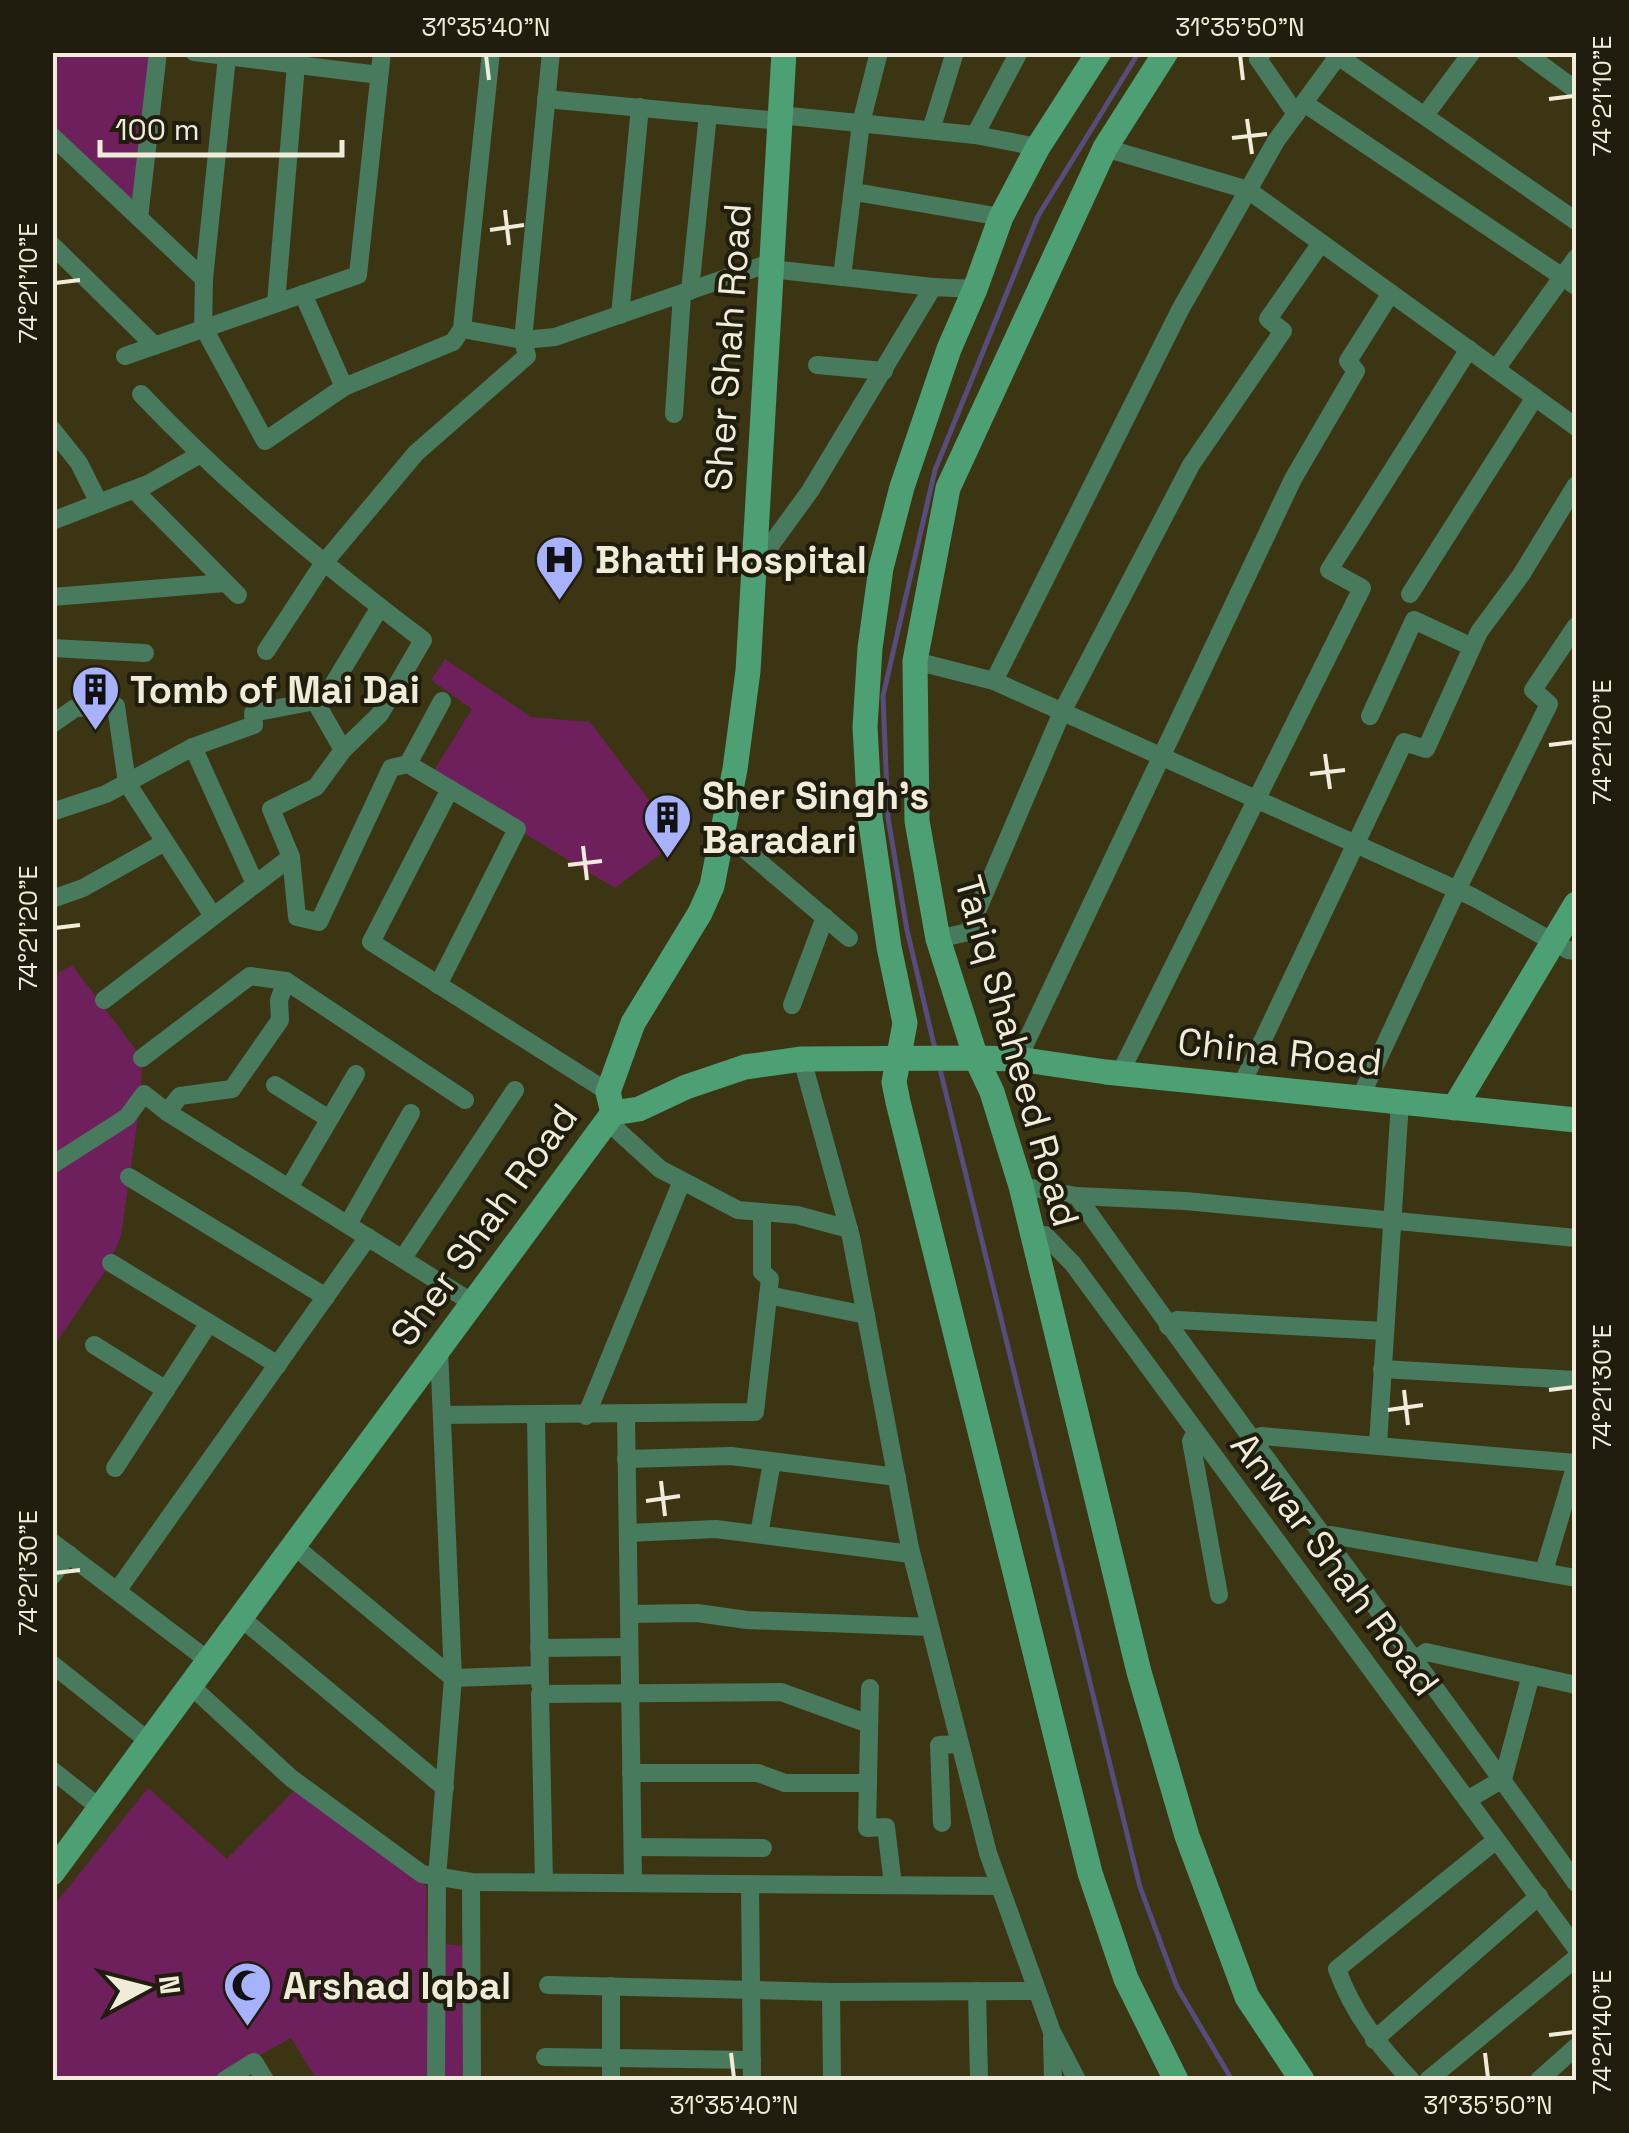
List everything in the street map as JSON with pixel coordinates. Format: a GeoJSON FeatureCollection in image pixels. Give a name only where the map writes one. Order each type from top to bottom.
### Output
{"type":"FeatureCollection","features":[{"type":"Feature","properties":{"kind":"main road","name":"Sher Shah Road"},"geometry":{"type":"LineString","coordinates":[[52,1873],[474,1302],[609,1109],[633,1022],[700,913],[712,886],[748,671],[784,52]]}},
{"type":"Feature","properties":{"kind":"main road"},"geometry":{"type":"LineString","coordinates":[[1099,52],[1038,147],[1001,216],[949,348],[902,487],[881,568],[865,727],[870,817],[911,1059],[894,1082],[898,1102],[1090,1874],[1126,1979],[1176,2080]]}},
{"type":"Feature","properties":{"kind":"main road","name":"Tariq Shaheed Road"},"geometry":{"type":"LineString","coordinates":[[1166,52],[1105,148],[948,488],[914,661],[917,821],[938,939],[968,1058],[992,1092],[1021,1186],[1139,1672],[1188,1836],[1247,1996],[1302,2080]]}},
{"type":"Feature","properties":{"kind":"main road"},"geometry":{"type":"LineString","coordinates":[[1454,1108],[1566,946],[1576,904]]}},
{"type":"Feature","properties":{"kind":"main road"},"geometry":{"type":"LineString","coordinates":[[609,1109],[639,1109],[744,1067],[802,1059],[911,1059]]}},
{"type":"Feature","properties":{"kind":"main road","name":"China Road"},"geometry":{"type":"LineString","coordinates":[[911,1059],[1018,1059],[1576,1120]]}},
{"type":"Feature","properties":{"kind":"street"},"geometry":{"type":"LineString","coordinates":[[140,218],[158,52]]}},
{"type":"Feature","properties":{"kind":"street"},"geometry":{"type":"LineString","coordinates":[[194,52],[379,75]]}},
{"type":"Feature","properties":{"kind":"street"},"geometry":{"type":"LineString","coordinates":[[126,356],[358,275],[382,52]]}},
{"type":"Feature","properties":{"kind":"street"},"geometry":{"type":"LineString","coordinates":[[227,57],[204,279],[205,331],[265,441],[344,387],[452,342],[462,329],[491,52]]}},
{"type":"Feature","properties":{"kind":"street"},"geometry":{"type":"LineString","coordinates":[[266,651],[323,564],[416,453],[526,356],[523,340],[551,52]]}},
{"type":"Feature","properties":{"kind":"street"},"geometry":{"type":"LineString","coordinates":[[842,277],[862,123],[879,52]]}},
{"type":"Feature","properties":{"kind":"street"},"geometry":{"type":"LineString","coordinates":[[931,130],[955,52]]}},
{"type":"Feature","properties":{"kind":"street"},"geometry":{"type":"LineString","coordinates":[[975,136],[1019,52]]}},
{"type":"Feature","properties":{"kind":"street"},"geometry":{"type":"LineString","coordinates":[[1263,52],[1258,58],[1300,108],[1571,281]]}},
{"type":"Feature","properties":{"kind":"street"},"geometry":{"type":"LineString","coordinates":[[1426,114],[1472,52]]}},
{"type":"Feature","properties":{"kind":"street"},"geometry":{"type":"LineString","coordinates":[[1524,52],[1576,90]]}},
{"type":"Feature","properties":{"kind":"street"},"geometry":{"type":"LineString","coordinates":[[994,682],[1180,310],[1248,190],[1340,54],[1576,221]]}},
{"type":"Feature","properties":{"kind":"street"},"geometry":{"type":"LineString","coordinates":[[276,303],[296,65]]}},
{"type":"Feature","properties":{"kind":"street"},"geometry":{"type":"LineString","coordinates":[[546,98],[708,114],[862,123],[1038,147]]}},
{"type":"Feature","properties":{"kind":"street"},"geometry":{"type":"LineString","coordinates":[[620,315],[640,107]]}},
{"type":"Feature","properties":{"kind":"street"},"geometry":{"type":"LineString","coordinates":[[674,414],[708,114]]}},
{"type":"Feature","properties":{"kind":"street"},"geometry":{"type":"LineString","coordinates":[[52,136],[204,279]]}},
{"type":"Feature","properties":{"kind":"street"},"geometry":{"type":"LineString","coordinates":[[1105,148],[1248,190],[1576,427]]}},
{"type":"Feature","properties":{"kind":"street"},"geometry":{"type":"LineString","coordinates":[[854,192],[1001,216]]}},
{"type":"Feature","properties":{"kind":"street"},"geometry":{"type":"LineString","coordinates":[[938,939],[968,932],[1062,712],[1191,466],[1284,331],[1268,319],[1321,243]]}},
{"type":"Feature","properties":{"kind":"street"},"geometry":{"type":"LineString","coordinates":[[52,246],[154,346]]}},
{"type":"Feature","properties":{"kind":"street"},"geometry":{"type":"LineString","coordinates":[[1496,369],[1571,281],[1576,258]]}},
{"type":"Feature","properties":{"kind":"street"},"geometry":{"type":"LineString","coordinates":[[462,329],[523,340],[555,338],[771,266],[975,289]]}},
{"type":"Feature","properties":{"kind":"street"},"geometry":{"type":"LineString","coordinates":[[754,568],[810,491],[933,287]]}},
{"type":"Feature","properties":{"kind":"street"},"geometry":{"type":"LineString","coordinates":[[1018,1059],[1293,479],[1356,371],[1348,361],[1390,293]]}},
{"type":"Feature","properties":{"kind":"street"},"geometry":{"type":"LineString","coordinates":[[303,294],[344,387]]}},
{"type":"Feature","properties":{"kind":"street"},"geometry":{"type":"LineString","coordinates":[[1120,1073],[1362,588],[1330,570],[1468,349]]}},
{"type":"Feature","properties":{"kind":"street"},"geometry":{"type":"LineString","coordinates":[[817,364],[884,371]]}},
{"type":"Feature","properties":{"kind":"street"},"geometry":{"type":"LineString","coordinates":[[141,394],[199,455],[323,564],[423,640],[380,714],[343,750],[316,787],[271,808],[291,857],[298,918],[318,922],[391,768],[408,764],[517,829],[438,985]]}},
{"type":"Feature","properties":{"kind":"street"},"geometry":{"type":"LineString","coordinates":[[1410,594],[1535,397]]}},
{"type":"Feature","properties":{"kind":"street"},"geometry":{"type":"LineString","coordinates":[[52,430],[80,463],[99,503]]}},
{"type":"Feature","properties":{"kind":"street"},"geometry":{"type":"LineString","coordinates":[[52,521],[134,490],[199,455]]}},
{"type":"Feature","properties":{"kind":"street"},"geometry":{"type":"LineString","coordinates":[[1241,1086],[1404,742],[1426,749],[1478,632],[1521,576],[1576,484]]}},
{"type":"Feature","properties":{"kind":"street"},"geometry":{"type":"LineString","coordinates":[[52,596],[231,589],[134,490]]}},
{"type":"Feature","properties":{"kind":"street"},"geometry":{"type":"LineString","coordinates":[[334,683],[380,607]]}},
{"type":"Feature","properties":{"kind":"street"},"geometry":{"type":"LineString","coordinates":[[1370,716],[1414,620],[1472,647]]}},
{"type":"Feature","properties":{"kind":"street"},"geometry":{"type":"LineString","coordinates":[[1360,1098],[1456,890],[1549,704],[1534,690],[1576,626]]}},
{"type":"Feature","properties":{"kind":"street"},"geometry":{"type":"LineString","coordinates":[[52,648],[145,653]]}},
{"type":"Feature","properties":{"kind":"street"},"geometry":{"type":"LineString","coordinates":[[914,661],[994,682],[1456,890],[1566,946]]}},
{"type":"Feature","properties":{"kind":"street"},"geometry":{"type":"LineString","coordinates":[[52,812],[106,794],[193,748],[254,725],[252,713],[316,701],[343,750]]}},
{"type":"Feature","properties":{"kind":"street"},"geometry":{"type":"LineString","coordinates":[[408,764],[442,701]]}},
{"type":"Feature","properties":{"kind":"street"},"geometry":{"type":"LineString","coordinates":[[52,724],[75,708],[116,706],[126,783],[213,916]]}},
{"type":"Feature","properties":{"kind":"street"},"geometry":{"type":"LineString","coordinates":[[193,748],[252,876]]}},
{"type":"Feature","properties":{"kind":"street"},"geometry":{"type":"LineString","coordinates":[[450,789],[371,942],[438,985],[609,1109],[660,1169],[738,1210],[797,1214],[849,1230]]}},
{"type":"Feature","properties":{"kind":"street"},"geometry":{"type":"LineString","coordinates":[[723,831],[849,938]]}},
{"type":"Feature","properties":{"kind":"street"},"geometry":{"type":"LineString","coordinates":[[52,899],[83,888],[165,842]]}},
{"type":"Feature","properties":{"kind":"street"},"geometry":{"type":"LineString","coordinates":[[104,1000],[291,857]]}},
{"type":"Feature","properties":{"kind":"street"},"geometry":{"type":"LineString","coordinates":[[792,1005],[825,917]]}},
{"type":"Feature","properties":{"kind":"street"},"geometry":{"type":"LineString","coordinates":[[142,1058],[250,976],[286,981],[464,1100]]}},
{"type":"Feature","properties":{"kind":"street"},"geometry":{"type":"LineString","coordinates":[[167,1112],[180,1096],[232,1089],[280,1020],[279,1000],[286,981]]}},
{"type":"Feature","properties":{"kind":"street"},"geometry":{"type":"LineString","coordinates":[[802,1059],[849,1230],[911,1554],[960,1744],[999,1886],[1052,2032],[1077,2080]]}},
{"type":"Feature","properties":{"kind":"street"},"geometry":{"type":"LineString","coordinates":[[289,1188],[356,1074]]}},
{"type":"Feature","properties":{"kind":"street"},"geometry":{"type":"LineString","coordinates":[[275,1085],[329,1119]]}},
{"type":"Feature","properties":{"kind":"street"},"geometry":{"type":"LineString","coordinates":[[402,1258],[515,1090]]}},
{"type":"Feature","properties":{"kind":"street"},"geometry":{"type":"LineString","coordinates":[[52,1165],[127,1117],[144,1094],[474,1302]]}},
{"type":"Feature","properties":{"kind":"street"},"geometry":{"type":"LineString","coordinates":[[1378,1444],[1400,1102]]}},
{"type":"Feature","properties":{"kind":"street"},"geometry":{"type":"LineString","coordinates":[[348,1224],[411,1113]]}},
{"type":"Feature","properties":{"kind":"street"},"geometry":{"type":"LineString","coordinates":[[129,1177],[326,1297]]}},
{"type":"Feature","properties":{"kind":"street"},"geometry":{"type":"LineString","coordinates":[[586,1416],[682,1181]]}},
{"type":"Feature","properties":{"kind":"street"},"geometry":{"type":"LineString","coordinates":[[1021,1186],[1077,1196],[1186,1202],[1576,1238]]}},
{"type":"Feature","properties":{"kind":"street","name":"Anwar Shah Road"},"geometry":{"type":"LineString","coordinates":[[1077,1196],[1323,1540],[1575,1876]]}},
{"type":"Feature","properties":{"kind":"street"},"geometry":{"type":"LineString","coordinates":[[442,1415],[755,1412],[770,1279],[762,1272],[762,1214]]}},
{"type":"Feature","properties":{"kind":"street","name":"Anwar Shah Road"},"geometry":{"type":"LineString","coordinates":[[1031,1234],[1045,1235],[1073,1264],[1576,1948]]}},
{"type":"Feature","properties":{"kind":"street"},"geometry":{"type":"LineString","coordinates":[[117,1591],[368,1237]]}},
{"type":"Feature","properties":{"kind":"street"},"geometry":{"type":"LineString","coordinates":[[111,1263],[278,1365]]}},
{"type":"Feature","properties":{"kind":"street"},"geometry":{"type":"LineString","coordinates":[[768,1295],[866,1316]]}},
{"type":"Feature","properties":{"kind":"street"},"geometry":{"type":"LineString","coordinates":[[1168,1326],[1177,1320],[1384,1331]]}},
{"type":"Feature","properties":{"kind":"street"},"geometry":{"type":"LineString","coordinates":[[115,1468],[210,1323]]}},
{"type":"Feature","properties":{"kind":"street"},"geometry":{"type":"LineString","coordinates":[[94,1345],[166,1390]]}},
{"type":"Feature","properties":{"kind":"street"},"geometry":{"type":"LineString","coordinates":[[436,2080],[437,1878],[453,1678],[439,1350]]}},
{"type":"Feature","properties":{"kind":"street"},"geometry":{"type":"LineString","coordinates":[[1382,1369],[1576,1380]]}},
{"type":"Feature","properties":{"kind":"street"},"geometry":{"type":"LineString","coordinates":[[536,1416],[544,1882]]}},
{"type":"Feature","properties":{"kind":"street"},"geometry":{"type":"LineString","coordinates":[[626,1416],[633,1882]]}},
{"type":"Feature","properties":{"kind":"street"},"geometry":{"type":"LineString","coordinates":[[1196,1432],[1191,1441],[1218,1594]]}},
{"type":"Feature","properties":{"kind":"street"},"geometry":{"type":"LineString","coordinates":[[1253,1442],[1261,1436],[1576,1464],[1544,1571]]}},
{"type":"Feature","properties":{"kind":"street"},"geometry":{"type":"LineString","coordinates":[[626,1459],[731,1456],[897,1477]]}},
{"type":"Feature","properties":{"kind":"street"},"geometry":{"type":"LineString","coordinates":[[759,1534],[772,1462]]}},
{"type":"Feature","properties":{"kind":"street"},"geometry":{"type":"LineString","coordinates":[[628,1533],[716,1528],[911,1554]]}},
{"type":"Feature","properties":{"kind":"street"},"geometry":{"type":"LineString","coordinates":[[1323,1540],[1331,1535],[1576,1578]]}},
{"type":"Feature","properties":{"kind":"street"},"geometry":{"type":"LineString","coordinates":[[52,1542],[209,1661]]}},
{"type":"Feature","properties":{"kind":"street"},"geometry":{"type":"LineString","coordinates":[[294,1546],[453,1678],[630,1695],[782,1692],[870,1724]]}},
{"type":"Feature","properties":{"kind":"street"},"geometry":{"type":"LineString","coordinates":[[52,1576],[69,1554]]}},
{"type":"Feature","properties":{"kind":"street"},"geometry":{"type":"LineString","coordinates":[[629,1614],[696,1613],[747,1620],[930,1627]]}},
{"type":"Feature","properties":{"kind":"street"},"geometry":{"type":"LineString","coordinates":[[241,1618],[445,1788]]}},
{"type":"Feature","properties":{"kind":"street"},"geometry":{"type":"LineString","coordinates":[[539,1648],[630,1647]]}},
{"type":"Feature","properties":{"kind":"street"},"geometry":{"type":"LineString","coordinates":[[1416,1659],[1426,1652],[1576,1686]]}},
{"type":"Feature","properties":{"kind":"street"},"geometry":{"type":"LineString","coordinates":[[52,1664],[151,1743]]}},
{"type":"Feature","properties":{"kind":"street"},"geometry":{"type":"LineString","coordinates":[[1467,1800],[1503,1779],[1531,1676]]}},
{"type":"Feature","properties":{"kind":"street"},"geometry":{"type":"LineString","coordinates":[[191,1686],[291,1778],[422,1874],[437,1878],[471,1882],[999,1886]]}},
{"type":"Feature","properties":{"kind":"street"},"geometry":{"type":"LineString","coordinates":[[870,1688],[867,1828],[886,1827],[893,1885]]}},
{"type":"Feature","properties":{"kind":"street"},"geometry":{"type":"LineString","coordinates":[[942,1823],[938,1745],[960,1744]]}},
{"type":"Feature","properties":{"kind":"street"},"geometry":{"type":"LineString","coordinates":[[52,1770],[100,1808]]}},
{"type":"Feature","properties":{"kind":"street"},"geometry":{"type":"LineString","coordinates":[[631,1774],[758,1773],[784,1784],[868,1784]]}},
{"type":"Feature","properties":{"kind":"street"},"geometry":{"type":"LineString","coordinates":[[1412,2080],[1374,2040],[1345,1991],[1337,1969],[1496,1841]]}},
{"type":"Feature","properties":{"kind":"street"},"geometry":{"type":"LineString","coordinates":[[632,1848],[763,1848]]}},
{"type":"Feature","properties":{"kind":"street"},"geometry":{"type":"LineString","coordinates":[[471,1882],[472,2080]]}},
{"type":"Feature","properties":{"kind":"street"},"geometry":{"type":"LineString","coordinates":[[750,1884],[752,2080]]}},
{"type":"Feature","properties":{"kind":"street"},"geometry":{"type":"LineString","coordinates":[[1374,2040],[1539,1896]]}},
{"type":"Feature","properties":{"kind":"street"},"geometry":{"type":"LineString","coordinates":[[1428,2080],[1576,1958]]}},
{"type":"Feature","properties":{"kind":"street"},"geometry":{"type":"LineString","coordinates":[[548,1984],[830,1992],[1037,1991]]}},
{"type":"Feature","properties":{"kind":"street"},"geometry":{"type":"LineString","coordinates":[[611,1986],[611,2080]]}},
{"type":"Feature","properties":{"kind":"street"},"geometry":{"type":"LineString","coordinates":[[977,1991],[979,2080]]}},
{"type":"Feature","properties":{"kind":"street"},"geometry":{"type":"LineString","coordinates":[[830,1992],[832,2080]]}},
{"type":"Feature","properties":{"kind":"street"},"geometry":{"type":"LineString","coordinates":[[1052,2032],[1053,2080]]}},
{"type":"Feature","properties":{"kind":"street"},"geometry":{"type":"LineString","coordinates":[[1538,2080],[1576,2047]]}},
{"type":"Feature","properties":{"kind":"street"},"geometry":{"type":"LineString","coordinates":[[545,2057],[752,2060]]}},
{"type":"Feature","properties":{"kind":"street"},"geometry":{"type":"LineString","coordinates":[[224,2080],[254,2062],[264,2080]]}},
{"type":"Feature","properties":{"kind":"shaded area"},"geometry":{"type":"Polygon","coordinates":[[[52,53],[158,53],[139,218],[53,136],[52,53]]]}},
{"type":"Feature","properties":{"kind":"shaded area"},"geometry":{"type":"Polygon","coordinates":[[[445,659],[531,717],[590,722],[679,840],[615,888],[430,777],[472,709],[431,680],[445,659]]]}},
{"type":"Feature","properties":{"kind":"shaded area"},"geometry":{"type":"Polygon","coordinates":[[[72,965],[142,1058],[141,1096],[121,1236],[108,1267],[53,1347],[53,976],[72,965]]]}},
{"type":"Feature","properties":{"kind":"shaded area"},"geometry":{"type":"Polygon","coordinates":[[[148,1788],[227,1859],[297,1788],[426,1886],[428,2080],[317,2080],[291,2038],[215,2080],[58,2080],[52,2075],[52,1908],[148,1788]]]}},
{"type":"Feature","properties":{"kind":"shaded area"},"geometry":{"type":"Polygon","coordinates":[[[444,1944],[463,1946],[465,2080],[443,2080],[444,1944]]]}},
{"type":"Feature","properties":{"kind":"waterway"},"geometry":{"type":"LineString","coordinates":[[935,1049],[907,930],[888,818],[883,696],[935,470],[1038,216],[1139,52]]}},
{"type":"Feature","properties":{"kind":"waterway"},"geometry":{"type":"LineString","coordinates":[[939,1065],[1140,1887],[1177,1987],[1232,2080]]}},
{"type":"Feature","properties":{"kind":"place","name":"Bhatti Hospital"},"geometry":{"type":"Point","coordinates":[560,602]}},
{"type":"Feature","properties":{"kind":"place","name":"Tomb of Mai Dai"},"geometry":{"type":"Point","coordinates":[95,732]}},
{"type":"Feature","properties":{"kind":"place","name":"Sher Singh's Baradari"},"geometry":{"type":"Point","coordinates":[667,860]}},
{"type":"Feature","properties":{"kind":"place","name":"Arshad Iqbal"},"geometry":{"type":"Point","coordinates":[248,2028]}}]}
